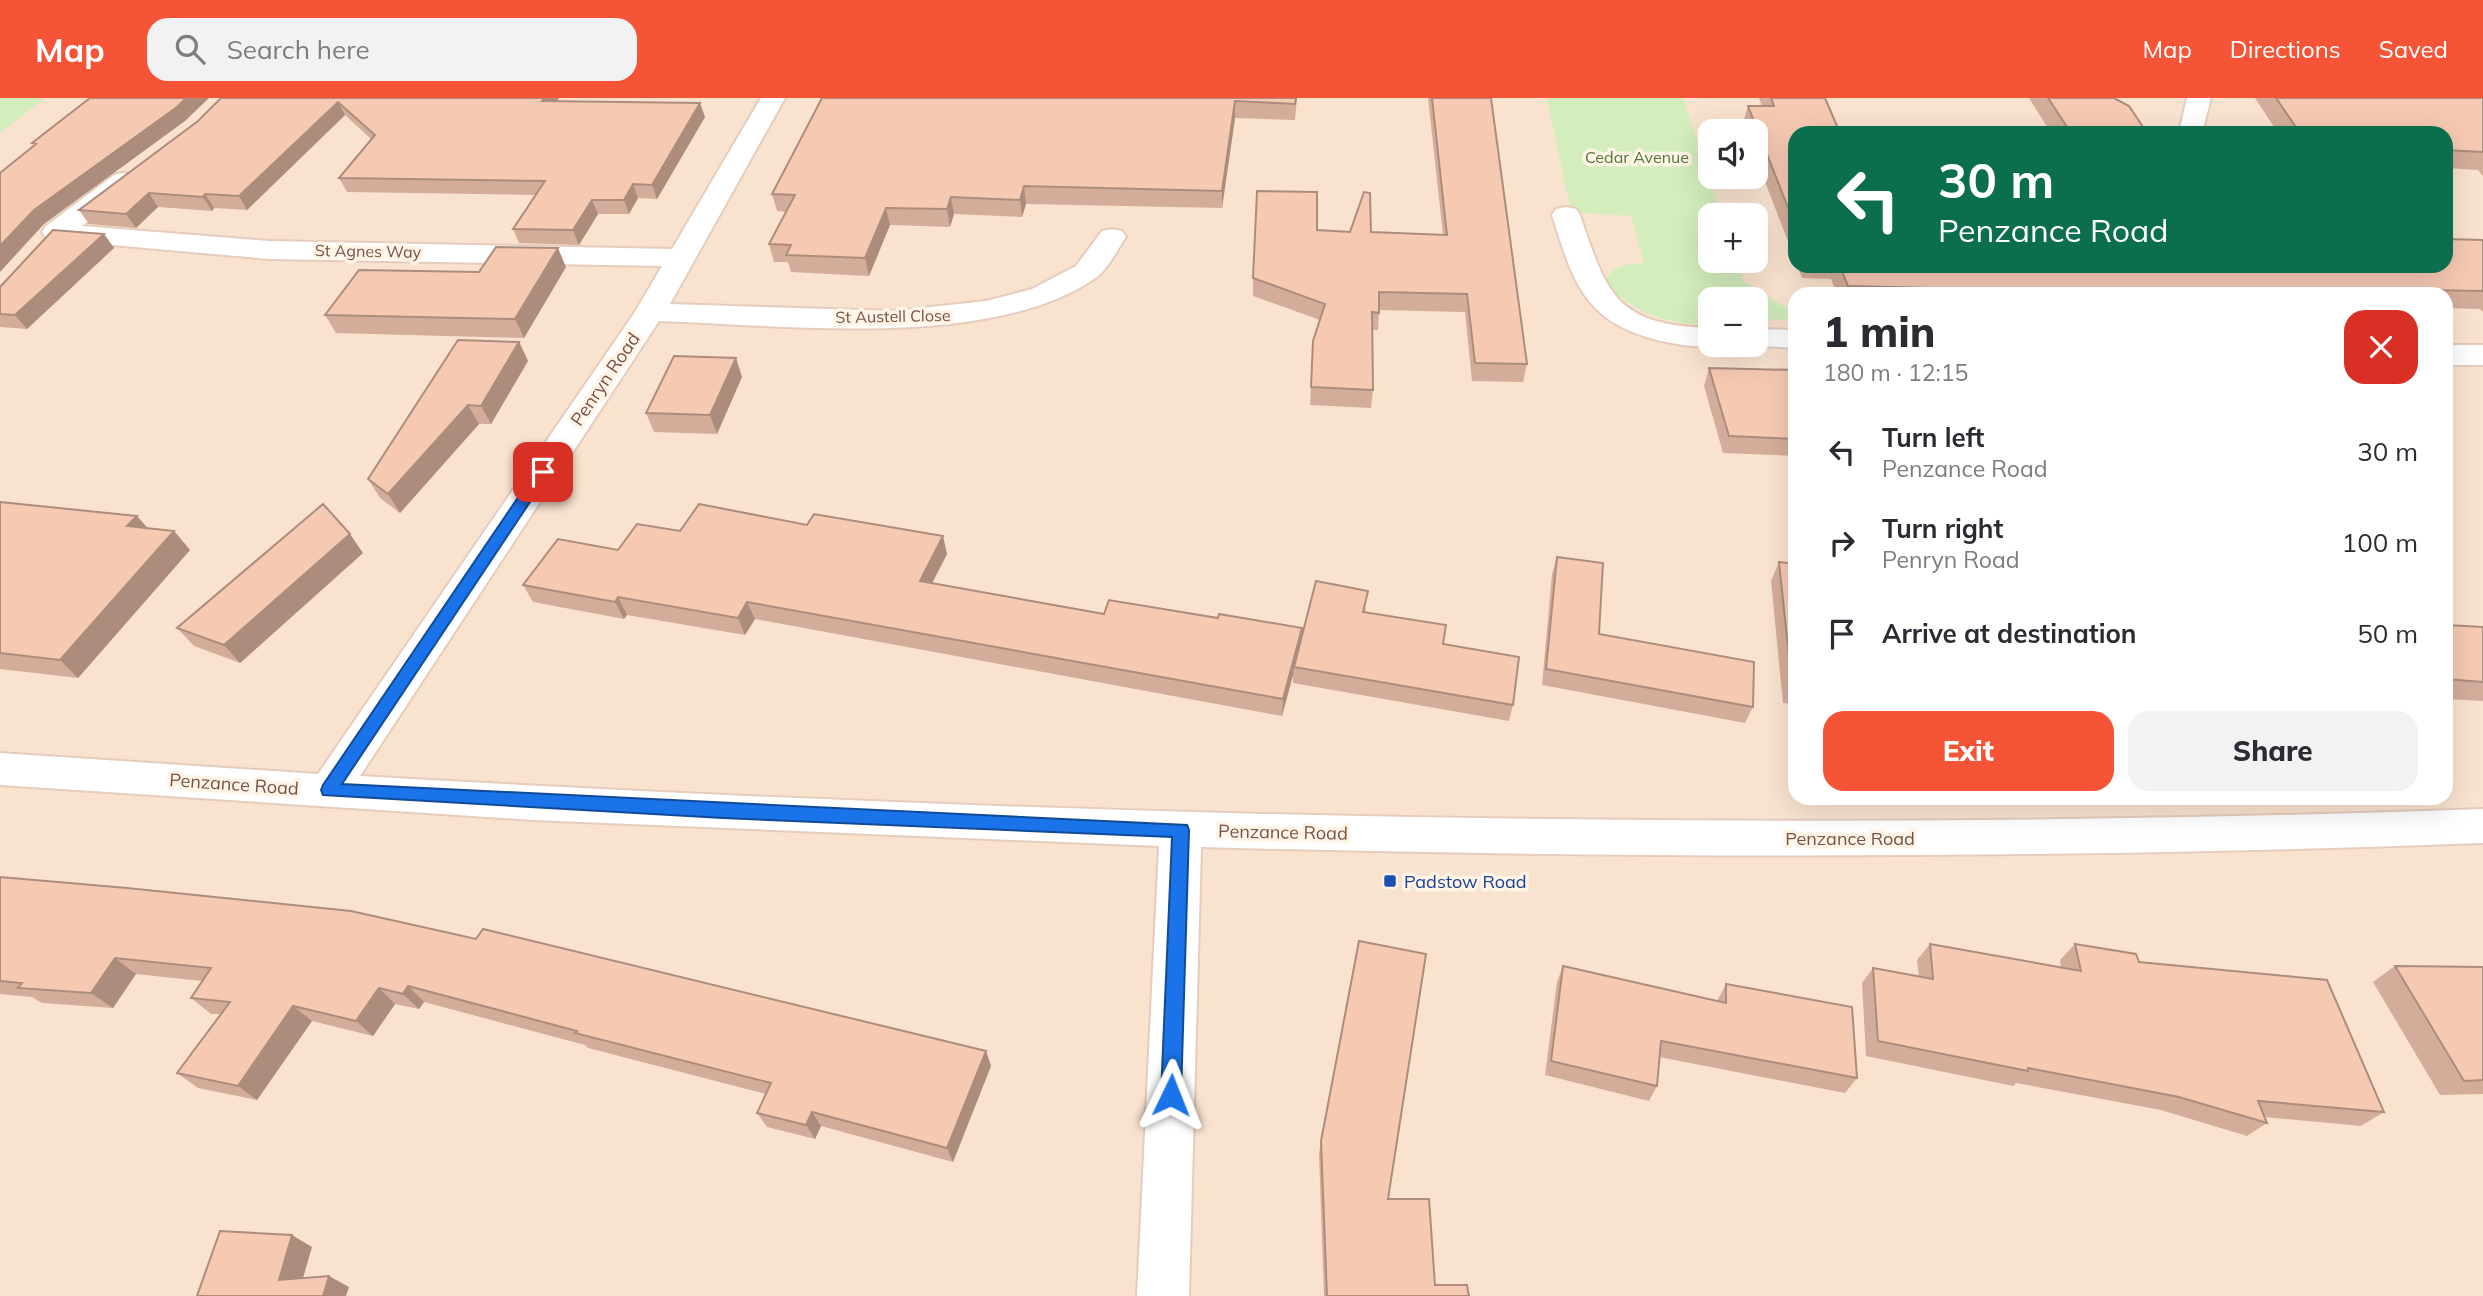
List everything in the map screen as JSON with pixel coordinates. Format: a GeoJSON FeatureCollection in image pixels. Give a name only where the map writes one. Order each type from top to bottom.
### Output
{"type":"FeatureCollection","features":[{"type":"Feature","properties":{"kind":"street","name":"Penryn Road"},"geometry":{"type":"LineString","coordinates":[[329,790],[650,312],[774,98]]}},
{"type":"Feature","properties":{"kind":"street"},"geometry":{"type":"LineString","coordinates":[[2193,126],[2199,98]]}},
{"type":"Feature","properties":{"kind":"street"},"geometry":{"type":"LineString","coordinates":[[34,254],[56,232],[143,166]]}},
{"type":"Feature","properties":{"kind":"street"},"geometry":{"type":"LineString","coordinates":[[1566,215],[1590,281],[1609,308],[1658,331],[1698,336]]}},
{"type":"Feature","properties":{"kind":"street","name":"St Agnes Way"},"geometry":{"type":"LineString","coordinates":[[56,232],[269,250],[680,258]]}},
{"type":"Feature","properties":{"kind":"street","name":"St Austell Close"},"geometry":{"type":"LineString","coordinates":[[650,312],[894,320],[988,310],[1042,295],[1086,272],[1112,237]]}},
{"type":"Feature","properties":{"kind":"street"},"geometry":{"type":"LineString","coordinates":[[1768,338],[1788,339]]}},
{"type":"Feature","properties":{"kind":"street"},"geometry":{"type":"LineString","coordinates":[[2453,355],[2483,355]]}},
{"type":"Feature","properties":{"kind":"street","name":"Penzance Road"},"geometry":{"type":"LineString","coordinates":[[0,769],[763,813],[1181,830],[1721,838],[2082,837],[2483,827]]}},
{"type":"Feature","properties":{"kind":"street"},"geometry":{"type":"LineString","coordinates":[[1163,1296],[1181,830]]}},
{"type":"Feature","properties":{"kind":"shaded area"},"geometry":{"type":"Polygon","coordinates":[[[0,98],[2483,98],[2483,1296],[0,1296],[0,98]]]}},
{"type":"Feature","properties":{"kind":"green space"},"geometry":{"type":"Polygon","coordinates":[[[0,98],[45,98],[0,133],[0,98]]]}},
{"type":"Feature","properties":{"kind":"green space","name":"Cedar Avenue"},"geometry":{"type":"Polygon","coordinates":[[[1547,98],[1683,98],[1698,143],[1698,189],[1713,189],[1718,203],[1698,203],[1698,273],[1741,273],[1744,281],[1754,287],[1698,287],[1698,324],[1642,311],[1607,286],[1607,278],[1614,270],[1628,264],[1644,263],[1631,216],[1571,212],[1547,98]]]}},
{"type":"Feature","properties":{"kind":"green space","name":"Cedar Avenue"},"geometry":{"type":"Polygon","coordinates":[[[1768,296],[1788,309],[1788,320],[1768,319],[1768,296]]]}},
{"type":"Feature","properties":{"kind":"building"},"geometry":{"type":"Polygon","coordinates":[[[90,98],[186,98],[34,210],[0,246],[0,173],[36,144],[32,143],[90,98]]]}},
{"type":"Feature","properties":{"kind":"building"},"geometry":{"type":"Polygon","coordinates":[[[221,98],[544,98],[542,101],[700,103],[652,185],[633,184],[624,200],[592,200],[573,230],[513,229],[545,181],[339,178],[375,135],[338,102],[239,196],[205,194],[203,197],[149,193],[126,214],[79,210],[198,121],[221,98]]]}},
{"type":"Feature","properties":{"kind":"building"},"geometry":{"type":"Polygon","coordinates":[[[822,98],[1296,98],[1295,104],[1235,101],[1222,191],[1024,186],[1020,200],[951,197],[947,209],[886,208],[865,258],[786,255],[791,245],[769,244],[795,195],[772,194],[822,98]]]}},
{"type":"Feature","properties":{"kind":"building"},"geometry":{"type":"Polygon","coordinates":[[[1432,98],[1491,98],[1527,364],[1475,363],[1467,294],[1379,292],[1379,313],[1372,312],[1373,390],[1311,387],[1313,341],[1325,304],[1253,278],[1257,191],[1317,192],[1317,230],[1350,232],[1364,192],[1370,193],[1371,232],[1447,235],[1432,98]]]}},
{"type":"Feature","properties":{"kind":"building"},"geometry":{"type":"Polygon","coordinates":[[[1771,98],[1825,98],[1837,126],[1788,126],[1788,208],[1768,157],[1768,119],[1753,119],[1748,106],[1774,106],[1771,98]]]}},
{"type":"Feature","properties":{"kind":"building"},"geometry":{"type":"Polygon","coordinates":[[[2048,98],[2114,98],[2129,106],[2142,126],[2066,126],[2048,98]]]}},
{"type":"Feature","properties":{"kind":"building"},"geometry":{"type":"Polygon","coordinates":[[[2276,98],[2483,98],[2483,152],[2453,150],[2453,126],[2295,126],[2276,98]]]}},
{"type":"Feature","properties":{"kind":"building"},"geometry":{"type":"Polygon","coordinates":[[[53,230],[104,234],[15,315],[0,314],[0,287],[53,230]]]}},
{"type":"Feature","properties":{"kind":"building"},"geometry":{"type":"Polygon","coordinates":[[[2453,239],[2483,240],[2483,291],[2453,290],[2453,287],[1848,286],[1843,273],[2453,273],[2453,239]]]}},
{"type":"Feature","properties":{"kind":"building"},"geometry":{"type":"Polygon","coordinates":[[[496,247],[558,248],[515,319],[325,315],[359,270],[479,272],[496,247]]]}},
{"type":"Feature","properties":{"kind":"building"},"geometry":{"type":"Polygon","coordinates":[[[458,340],[519,342],[481,406],[468,405],[388,494],[368,479],[458,340]]]}},
{"type":"Feature","properties":{"kind":"building"},"geometry":{"type":"Polygon","coordinates":[[[674,356],[736,358],[710,415],[646,413],[674,356]]]}},
{"type":"Feature","properties":{"kind":"building"},"geometry":{"type":"Polygon","coordinates":[[[1709,368],[1788,370],[1788,439],[1729,436],[1709,368]]]}},
{"type":"Feature","properties":{"kind":"building"},"geometry":{"type":"Polygon","coordinates":[[[0,502],[137,516],[127,526],[174,531],[60,660],[0,653],[0,502]]]}},
{"type":"Feature","properties":{"kind":"building"},"geometry":{"type":"Polygon","coordinates":[[[323,504],[350,534],[224,645],[177,628],[323,504]]]}},
{"type":"Feature","properties":{"kind":"building"},"geometry":{"type":"Polygon","coordinates":[[[699,504],[807,525],[814,514],[943,536],[920,581],[1104,614],[1109,600],[1218,618],[1219,614],[1302,628],[1283,699],[747,602],[738,618],[618,597],[615,602],[523,585],[558,539],[618,550],[637,524],[680,531],[699,504]]]}},
{"type":"Feature","properties":{"kind":"building"},"geometry":{"type":"Polygon","coordinates":[[[1557,557],[1603,563],[1599,634],[1754,662],[1753,707],[1546,669],[1557,557]]]}},
{"type":"Feature","properties":{"kind":"building"},"geometry":{"type":"Polygon","coordinates":[[[1779,562],[1788,563],[1788,647],[1779,562]]]}},
{"type":"Feature","properties":{"kind":"building"},"geometry":{"type":"Polygon","coordinates":[[[1316,581],[1368,591],[1363,612],[1446,625],[1443,644],[1519,657],[1513,705],[1294,667],[1316,581]]]}},
{"type":"Feature","properties":{"kind":"building"},"geometry":{"type":"Polygon","coordinates":[[[2453,625],[2483,627],[2483,682],[2453,680],[2453,625]]]}},
{"type":"Feature","properties":{"kind":"building"},"geometry":{"type":"Polygon","coordinates":[[[0,877],[351,911],[476,939],[483,929],[986,1051],[947,1148],[812,1112],[806,1125],[757,1113],[771,1083],[575,1033],[577,1031],[408,986],[403,994],[379,988],[356,1021],[293,1006],[238,1086],[177,1073],[230,1002],[191,998],[211,968],[115,958],[91,993],[18,988],[22,983],[0,981],[0,877]]]}},
{"type":"Feature","properties":{"kind":"building"},"geometry":{"type":"Polygon","coordinates":[[[1359,941],[1426,954],[1388,1199],[1429,1199],[1435,1285],[1467,1285],[1469,1296],[1327,1296],[1321,1141],[1359,941]]]}},
{"type":"Feature","properties":{"kind":"building"},"geometry":{"type":"Polygon","coordinates":[[[1930,944],[2081,971],[2075,944],[2136,954],[2139,962],[2327,980],[2384,1112],[2258,1101],[2267,1123],[2179,1097],[1878,1041],[1873,968],[1933,979],[1930,944]]]}},
{"type":"Feature","properties":{"kind":"building"},"geometry":{"type":"Polygon","coordinates":[[[1563,966],[1726,1003],[1726,984],[1852,1007],[1857,1078],[1661,1041],[1657,1086],[1551,1061],[1563,966]]]}},
{"type":"Feature","properties":{"kind":"building"},"geometry":{"type":"Polygon","coordinates":[[[2395,966],[2483,967],[2483,1080],[2464,1081],[2395,966]]]}},
{"type":"Feature","properties":{"kind":"building"},"geometry":{"type":"Polygon","coordinates":[[[220,1231],[292,1235],[279,1280],[329,1276],[323,1296],[197,1296],[220,1231]]]}},
{"type":"Feature","properties":{"kind":"place","name":"Padstow Road"},"geometry":{"type":"Point","coordinates":[1390,881]}},
{"type":"Feature","properties":{"kind":"route"},"geometry":{"type":"LineString","coordinates":[[543,472],[329,790],[723,811],[1181,830],[1171,1095]]}}]}
